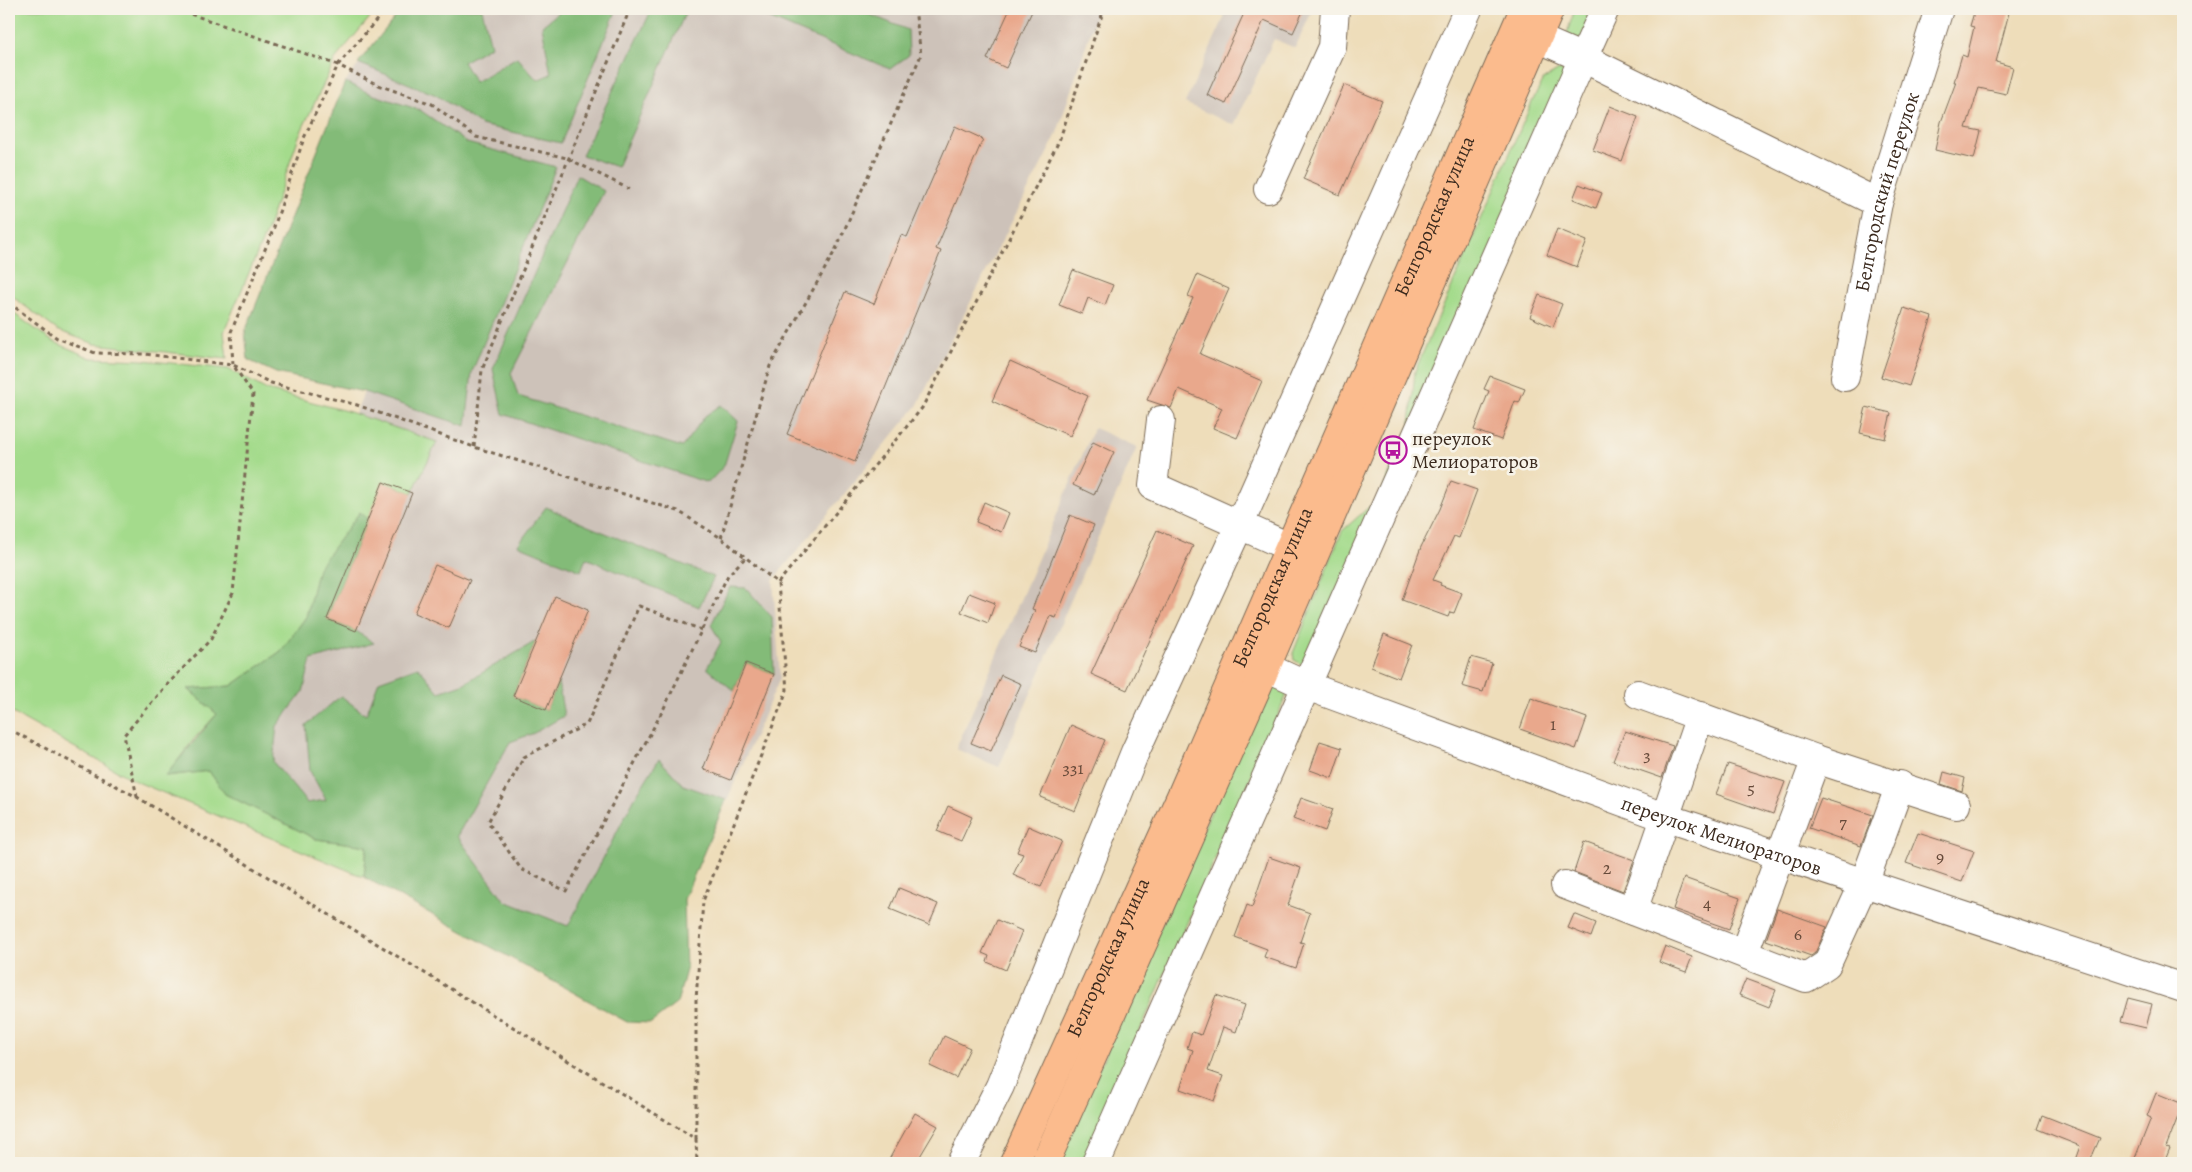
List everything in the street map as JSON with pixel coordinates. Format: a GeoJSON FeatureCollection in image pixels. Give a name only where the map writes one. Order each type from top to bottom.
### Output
{"type":"FeatureCollection","features":[{"type":"Feature","properties":{"kind":"main road","name":"Белгородская улица"},"geometry":{"type":"LineString","coordinates":[[1014,1163],[1184,787],[1524,9]]}},
{"type":"Feature","properties":{"kind":"main road","name":"Белгородская улица"},"geometry":{"type":"LineString","coordinates":[[1045,1163],[1266,667],[1550,9]]}},
{"type":"Feature","properties":{"kind":"street"},"geometry":{"type":"LineString","coordinates":[[1268,189],[1332,47],[1335,9]]}},
{"type":"Feature","properties":{"kind":"street"},"geometry":{"type":"LineString","coordinates":[[960,1163],[1000,1086],[1135,752],[1239,526],[1468,9]]}},
{"type":"Feature","properties":{"kind":"street"},"geometry":{"type":"LineString","coordinates":[[1096,1163],[1605,9]]}},
{"type":"Feature","properties":{"kind":"street","name":"Белгородский переулок"},"geometry":{"type":"LineString","coordinates":[[1845,377],[1878,203],[1939,9]]}},
{"type":"Feature","properties":{"kind":"street"},"geometry":{"type":"LineString","coordinates":[[1537,38],[1583,58],[1878,203]]}},
{"type":"Feature","properties":{"kind":"street"},"geometry":{"type":"LineString","coordinates":[[1161,420],[1153,486],[1289,547]]}},
{"type":"Feature","properties":{"kind":"street","name":"переулок Мелиораторов"},"geometry":{"type":"LineString","coordinates":[[1266,667],[1307,686],[1664,817],[2183,988]]}},
{"type":"Feature","properties":{"kind":"street"},"geometry":{"type":"LineString","coordinates":[[1638,694],[1816,758],[1956,805]]}},
{"type":"Feature","properties":{"kind":"street"},"geometry":{"type":"LineString","coordinates":[[1633,911],[1700,716]]}},
{"type":"Feature","properties":{"kind":"street"},"geometry":{"type":"LineString","coordinates":[[1744,953],[1816,758]]}},
{"type":"Feature","properties":{"kind":"street"},"geometry":{"type":"LineString","coordinates":[[1565,884],[1806,978],[1827,964],[1864,883],[1900,785]]}},
{"type":"Feature","properties":{"kind":"path"},"geometry":{"type":"LineString","coordinates":[[176,9],[338,65],[378,85],[432,104],[476,137],[568,158],[629,189]]}},
{"type":"Feature","properties":{"kind":"path"},"geometry":{"type":"LineString","coordinates":[[137,797],[124,735],[167,685],[211,639],[233,593],[253,394],[234,365],[231,332],[273,230],[304,138],[338,65],[386,9]]}},
{"type":"Feature","properties":{"kind":"path"},"geometry":{"type":"LineString","coordinates":[[474,447],[482,370],[630,9]]}},
{"type":"Feature","properties":{"kind":"path"},"geometry":{"type":"LineString","coordinates":[[721,538],[770,366],[836,249],[921,55],[915,9]]}},
{"type":"Feature","properties":{"kind":"path"},"geometry":{"type":"LineString","coordinates":[[697,1163],[696,1000],[703,901],[787,690],[778,583],[922,408],[1059,140],[1104,9]]}},
{"type":"Feature","properties":{"kind":"path"},"geometry":{"type":"LineString","coordinates":[[9,303],[57,338],[95,353],[144,354],[234,365],[271,383],[357,405],[474,447],[678,511],[746,556],[778,583]]}},
{"type":"Feature","properties":{"kind":"path"},"geometry":{"type":"LineString","coordinates":[[702,630],[639,606],[587,724],[524,757],[488,822],[521,869],[566,891],[664,708],[702,630],[728,575],[746,556]]}},
{"type":"Feature","properties":{"kind":"path"},"geometry":{"type":"LineString","coordinates":[[9,729],[137,797],[696,1139]]}},
{"type":"Feature","properties":{"kind":"shaded area"},"geometry":{"type":"Polygon","coordinates":[[[402,9],[1098,9],[1056,136],[917,406],[773,580],[780,678],[684,899],[686,970],[677,1003],[651,1023],[627,1022],[364,877],[193,805],[364,392],[276,373],[248,360],[245,332],[345,82],[402,9]]]}},
{"type":"Feature","properties":{"kind":"shaded area"},"geometry":{"type":"Polygon","coordinates":[[[1210,9],[1313,9],[1295,48],[1274,39],[1234,125],[1185,103],[1225,16],[1210,9]]]}},
{"type":"Feature","properties":{"kind":"shaded area"},"geometry":{"type":"Polygon","coordinates":[[[1094,428],[1137,447],[999,767],[956,749],[1094,428]]]}},
{"type":"Feature","properties":{"kind":"green space"},"geometry":{"type":"Polygon","coordinates":[[[9,9],[377,9],[336,58],[299,136],[267,230],[224,332],[227,359],[95,344],[57,330],[9,294],[9,9]]]}},
{"type":"Feature","properties":{"kind":"green space"},"geometry":{"type":"Polygon","coordinates":[[[402,9],[482,9],[491,46],[463,62],[475,82],[517,57],[537,80],[551,74],[542,26],[563,9],[617,9],[561,143],[481,125],[436,95],[358,63],[402,9]]]}},
{"type":"Feature","properties":{"kind":"green space"},"geometry":{"type":"Polygon","coordinates":[[[652,9],[687,9],[617,167],[582,155],[652,9]]]}},
{"type":"Feature","properties":{"kind":"green space"},"geometry":{"type":"Polygon","coordinates":[[[747,9],[856,9],[908,30],[909,55],[890,69],[747,9]]]}},
{"type":"Feature","properties":{"kind":"green space"},"geometry":{"type":"Polygon","coordinates":[[[1575,9],[1600,9],[1583,46],[1571,41],[1567,33],[1575,9]]]}},
{"type":"Feature","properties":{"kind":"green space"},"geometry":{"type":"Polygon","coordinates":[[[1559,70],[1573,74],[1307,667],[1294,660],[1293,653],[1342,531],[1378,499],[1410,425],[1415,371],[1533,100],[1544,79],[1559,70]]]}},
{"type":"Feature","properties":{"kind":"green space"},"geometry":{"type":"Polygon","coordinates":[[[345,82],[371,94],[420,110],[467,143],[556,167],[472,372],[466,426],[364,392],[276,373],[248,360],[245,332],[345,82]]]}},
{"type":"Feature","properties":{"kind":"green space"},"geometry":{"type":"Polygon","coordinates":[[[577,175],[604,191],[511,373],[518,396],[682,447],[705,416],[721,405],[738,421],[724,466],[708,483],[503,414],[493,369],[577,175]]]}},
{"type":"Feature","properties":{"kind":"green space"},"geometry":{"type":"Polygon","coordinates":[[[9,310],[52,341],[91,358],[142,360],[228,369],[267,390],[350,412],[437,442],[412,493],[383,482],[368,519],[360,512],[319,568],[306,617],[281,651],[231,686],[188,689],[217,714],[194,739],[166,776],[209,771],[225,794],[316,839],[367,846],[364,877],[135,781],[9,711],[9,310]]]}},
{"type":"Feature","properties":{"kind":"green space"},"geometry":{"type":"Polygon","coordinates":[[[546,507],[714,577],[699,607],[586,558],[581,571],[518,545],[546,507]]]}},
{"type":"Feature","properties":{"kind":"green space"},"geometry":{"type":"Polygon","coordinates":[[[360,512],[368,519],[327,619],[356,631],[374,643],[311,660],[303,692],[277,726],[273,762],[307,803],[326,800],[310,771],[306,725],[341,696],[366,715],[379,681],[418,667],[439,692],[463,684],[536,641],[513,696],[546,710],[558,682],[564,716],[534,733],[510,742],[457,836],[505,901],[568,926],[634,799],[659,759],[683,785],[726,800],[684,899],[686,970],[677,1003],[651,1023],[627,1022],[364,877],[367,846],[316,839],[225,794],[209,771],[165,776],[217,714],[188,689],[231,686],[281,651],[306,617],[318,568],[360,512]]]}},
{"type":"Feature","properties":{"kind":"green space"},"geometry":{"type":"Polygon","coordinates":[[[730,587],[746,588],[772,617],[774,674],[746,663],[734,691],[707,668],[721,642],[711,625],[730,587]]]}},
{"type":"Feature","properties":{"kind":"green space"},"geometry":{"type":"Polygon","coordinates":[[[1266,685],[1291,685],[1082,1163],[1058,1163],[1266,685]]]}},
{"type":"Feature","properties":{"kind":"building"},"geometry":{"type":"Polygon","coordinates":[[[1010,9],[1033,9],[1006,68],[987,59],[1010,9]]]}},
{"type":"Feature","properties":{"kind":"building"},"geometry":{"type":"Polygon","coordinates":[[[1240,9],[1304,9],[1293,33],[1264,20],[1226,104],[1207,95],[1245,11],[1240,9]]]}},
{"type":"Feature","properties":{"kind":"building"},"geometry":{"type":"Polygon","coordinates":[[[1975,9],[2010,9],[1996,62],[2013,67],[2006,94],[1979,88],[1966,128],[1981,131],[1974,159],[1935,150],[1941,122],[1956,82],[1954,82],[1962,55],[1967,57],[1974,27],[1970,26],[1975,9]]]}},
{"type":"Feature","properties":{"kind":"building"},"geometry":{"type":"Polygon","coordinates":[[[1344,85],[1382,101],[1340,195],[1303,179],[1344,85]]]}},
{"type":"Feature","properties":{"kind":"building"},"geometry":{"type":"Polygon","coordinates":[[[1610,106],[1638,117],[1622,161],[1593,150],[1610,106]]]}},
{"type":"Feature","properties":{"kind":"building"},"geometry":{"type":"Polygon","coordinates":[[[955,126],[983,139],[936,249],[941,251],[855,462],[787,434],[845,292],[874,304],[901,235],[907,237],[955,126]]]}},
{"type":"Feature","properties":{"kind":"building"},"geometry":{"type":"Polygon","coordinates":[[[1579,184],[1602,193],[1596,208],[1573,199],[1579,184]]]}},
{"type":"Feature","properties":{"kind":"building"},"geometry":{"type":"Polygon","coordinates":[[[1557,229],[1587,241],[1577,267],[1547,255],[1557,229]]]}},
{"type":"Feature","properties":{"kind":"building"},"geometry":{"type":"Polygon","coordinates":[[[1073,270],[1113,285],[1105,305],[1088,298],[1082,314],[1059,305],[1073,270]]]}},
{"type":"Feature","properties":{"kind":"building"},"geometry":{"type":"Polygon","coordinates":[[[1197,275],[1229,289],[1200,354],[1262,381],[1237,438],[1213,428],[1222,408],[1179,389],[1171,408],[1147,400],[1193,298],[1188,296],[1197,275]]]}},
{"type":"Feature","properties":{"kind":"building"},"geometry":{"type":"Polygon","coordinates":[[[1539,295],[1562,304],[1553,327],[1530,317],[1539,295]]]}},
{"type":"Feature","properties":{"kind":"building"},"geometry":{"type":"Polygon","coordinates":[[[1904,308],[1932,317],[1909,386],[1881,377],[1904,308]]]}},
{"type":"Feature","properties":{"kind":"building"},"geometry":{"type":"Polygon","coordinates":[[[1010,361],[1088,396],[1070,436],[992,401],[1010,361]]]}},
{"type":"Feature","properties":{"kind":"building"},"geometry":{"type":"Polygon","coordinates":[[[1490,376],[1525,389],[1519,403],[1515,401],[1501,440],[1474,430],[1489,391],[1484,389],[1490,376]]]}},
{"type":"Feature","properties":{"kind":"building"},"geometry":{"type":"Polygon","coordinates":[[[1866,407],[1891,413],[1885,439],[1860,433],[1866,407]]]}},
{"type":"Feature","properties":{"kind":"building"},"geometry":{"type":"Polygon","coordinates":[[[1093,442],[1114,452],[1094,495],[1073,485],[1093,442]]]}},
{"type":"Feature","properties":{"kind":"building"},"geometry":{"type":"Polygon","coordinates":[[[1451,481],[1477,490],[1459,538],[1454,536],[1433,580],[1441,583],[1440,585],[1462,593],[1454,613],[1450,612],[1448,617],[1402,600],[1421,547],[1440,509],[1451,481]]]}},
{"type":"Feature","properties":{"kind":"building"},"geometry":{"type":"Polygon","coordinates":[[[383,482],[412,493],[356,631],[327,619],[383,482]]]}},
{"type":"Feature","properties":{"kind":"building"},"geometry":{"type":"Polygon","coordinates":[[[984,502],[1009,513],[1001,532],[976,522],[984,502]]]}},
{"type":"Feature","properties":{"kind":"building"},"geometry":{"type":"Polygon","coordinates":[[[1070,515],[1094,525],[1056,618],[1050,616],[1035,653],[1019,647],[1035,610],[1032,609],[1070,515]]]}},
{"type":"Feature","properties":{"kind":"building"},"geometry":{"type":"Polygon","coordinates":[[[1157,530],[1193,546],[1127,690],[1091,674],[1157,530]]]}},
{"type":"Feature","properties":{"kind":"building"},"geometry":{"type":"Polygon","coordinates":[[[435,565],[470,580],[449,628],[414,613],[435,565]]]}},
{"type":"Feature","properties":{"kind":"building"},"geometry":{"type":"Polygon","coordinates":[[[969,593],[995,603],[988,623],[961,612],[969,593]]]}},
{"type":"Feature","properties":{"kind":"building"},"geometry":{"type":"Polygon","coordinates":[[[555,596],[588,610],[546,710],[513,696],[555,596]]]}},
{"type":"Feature","properties":{"kind":"building"},"geometry":{"type":"Polygon","coordinates":[[[1384,634],[1412,645],[1399,678],[1371,667],[1384,634]]]}},
{"type":"Feature","properties":{"kind":"building"},"geometry":{"type":"Polygon","coordinates":[[[1471,657],[1492,663],[1483,692],[1462,686],[1471,657]]]}},
{"type":"Feature","properties":{"kind":"building"},"geometry":{"type":"Polygon","coordinates":[[[746,663],[774,674],[731,780],[703,769],[746,663]]]}},
{"type":"Feature","properties":{"kind":"building"},"geometry":{"type":"Polygon","coordinates":[[[1001,675],[1021,684],[991,751],[971,743],[1001,675]]]}},
{"type":"Feature","properties":{"kind":"building"},"geometry":{"type":"Polygon","coordinates":[[[1531,698],[1587,718],[1576,749],[1520,729],[1531,698]]]}},
{"type":"Feature","properties":{"kind":"building"},"geometry":{"type":"Polygon","coordinates":[[[1071,725],[1105,740],[1075,811],[1040,797],[1071,725]]]}},
{"type":"Feature","properties":{"kind":"building"},"geometry":{"type":"Polygon","coordinates":[[[1625,731],[1673,746],[1662,778],[1613,761],[1625,731]]]}},
{"type":"Feature","properties":{"kind":"building"},"geometry":{"type":"Polygon","coordinates":[[[1320,741],[1342,748],[1332,778],[1310,770],[1320,741]]]}},
{"type":"Feature","properties":{"kind":"building"},"geometry":{"type":"Polygon","coordinates":[[[1728,764],[1785,782],[1773,814],[1716,794],[1728,764]]]}},
{"type":"Feature","properties":{"kind":"building"},"geometry":{"type":"Polygon","coordinates":[[[1944,772],[1965,778],[1962,791],[1941,784],[1944,772]]]}},
{"type":"Feature","properties":{"kind":"building"},"geometry":{"type":"Polygon","coordinates":[[[1301,798],[1333,809],[1325,831],[1293,819],[1301,798]]]}},
{"type":"Feature","properties":{"kind":"building"},"geometry":{"type":"Polygon","coordinates":[[[1821,798],[1873,815],[1861,846],[1809,828],[1821,798]]]}},
{"type":"Feature","properties":{"kind":"building"},"geometry":{"type":"Polygon","coordinates":[[[948,806],[972,817],[961,841],[937,831],[948,806]]]}},
{"type":"Feature","properties":{"kind":"building"},"geometry":{"type":"Polygon","coordinates":[[[1028,826],[1062,841],[1041,887],[1013,875],[1023,854],[1017,852],[1028,826]]]}},
{"type":"Feature","properties":{"kind":"building"},"geometry":{"type":"Polygon","coordinates":[[[1918,833],[1974,851],[1962,882],[1906,863],[1918,833]]]}},
{"type":"Feature","properties":{"kind":"building"},"geometry":{"type":"Polygon","coordinates":[[[1584,842],[1634,860],[1623,891],[1574,872],[1584,842]]]}},
{"type":"Feature","properties":{"kind":"building"},"geometry":{"type":"Polygon","coordinates":[[[1269,857],[1301,868],[1288,905],[1310,913],[1300,942],[1304,943],[1296,968],[1264,957],[1267,949],[1235,937],[1247,905],[1252,907],[1269,857]]]}},
{"type":"Feature","properties":{"kind":"building"},"geometry":{"type":"Polygon","coordinates":[[[1684,878],[1740,898],[1729,929],[1673,909],[1684,878]]]}},
{"type":"Feature","properties":{"kind":"building"},"geometry":{"type":"Polygon","coordinates":[[[899,888],[938,904],[929,925],[890,909],[899,888]]]}},
{"type":"Feature","properties":{"kind":"building"},"geometry":{"type":"Polygon","coordinates":[[[1777,909],[1827,927],[1815,953],[1811,956],[1766,940],[1777,909]]]}},
{"type":"Feature","properties":{"kind":"building"},"geometry":{"type":"Polygon","coordinates":[[[1574,914],[1596,923],[1591,937],[1568,928],[1574,914]]]}},
{"type":"Feature","properties":{"kind":"building"},"geometry":{"type":"Polygon","coordinates":[[[997,920],[1022,931],[1006,970],[987,962],[989,956],[982,953],[997,920]]]}},
{"type":"Feature","properties":{"kind":"building"},"geometry":{"type":"Polygon","coordinates":[[[1665,946],[1692,957],[1686,972],[1659,962],[1665,946]]]}},
{"type":"Feature","properties":{"kind":"building"},"geometry":{"type":"Polygon","coordinates":[[[1746,979],[1776,990],[1769,1007],[1739,995],[1746,979]]]}},
{"type":"Feature","properties":{"kind":"building"},"geometry":{"type":"Polygon","coordinates":[[[1216,995],[1245,1005],[1236,1032],[1223,1027],[1208,1071],[1223,1076],[1214,1101],[1180,1089],[1193,1050],[1187,1048],[1192,1032],[1201,1035],[1216,995]]]}},
{"type":"Feature","properties":{"kind":"building"},"geometry":{"type":"Polygon","coordinates":[[[2128,998],[2152,1004],[2146,1028],[2121,1022],[2128,998]]]}},
{"type":"Feature","properties":{"kind":"building"},"geometry":{"type":"Polygon","coordinates":[[[944,1036],[970,1048],[956,1078],[930,1066],[944,1036]]]}},
{"type":"Feature","properties":{"kind":"building"},"geometry":{"type":"Polygon","coordinates":[[[2156,1093],[2183,1104],[2166,1147],[2170,1148],[2164,1163],[2133,1163],[2151,1118],[2147,1116],[2156,1093]]]}},
{"type":"Feature","properties":{"kind":"building"},"geometry":{"type":"Polygon","coordinates":[[[915,1113],[938,1126],[916,1163],[887,1163],[915,1113]]]}},
{"type":"Feature","properties":{"kind":"building"},"geometry":{"type":"Polygon","coordinates":[[[2042,1115],[2100,1138],[2089,1163],[2074,1163],[2080,1146],[2037,1129],[2042,1115]]]}},
{"type":"Feature","properties":{"kind":"place","name":"переулок Мелиораторов"},"geometry":{"type":"Point","coordinates":[1393,450]}}]}
